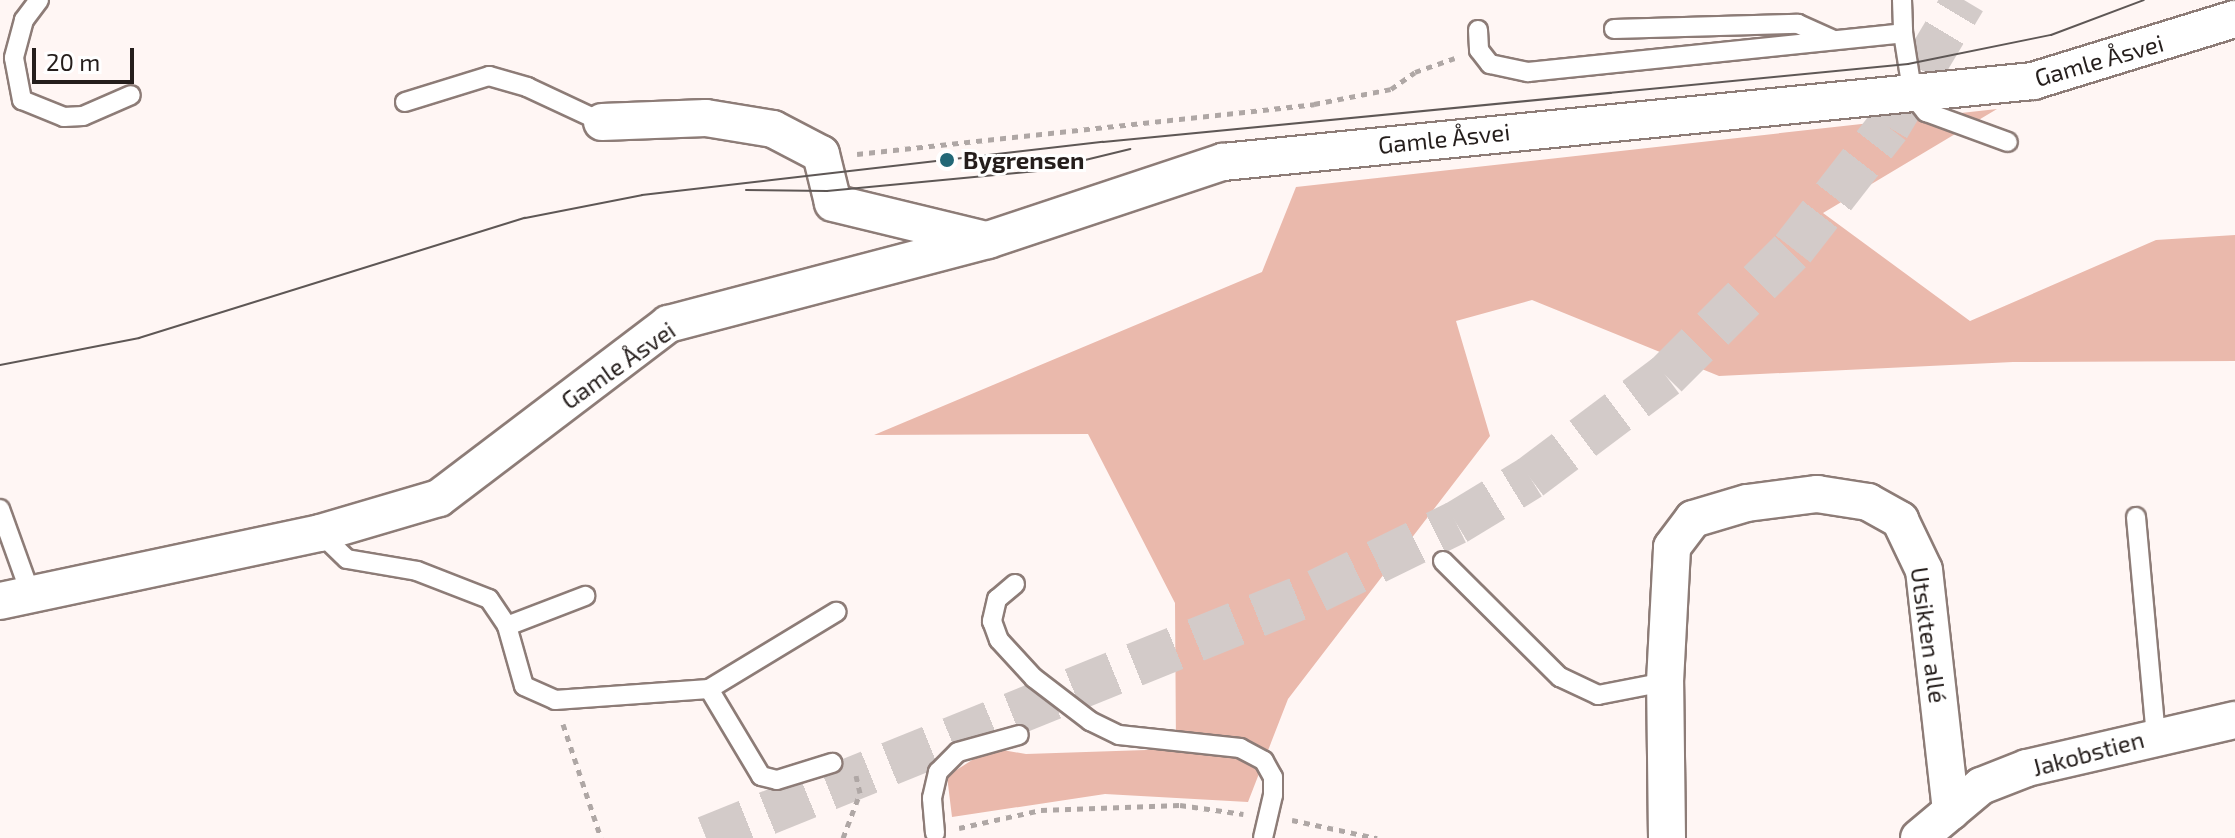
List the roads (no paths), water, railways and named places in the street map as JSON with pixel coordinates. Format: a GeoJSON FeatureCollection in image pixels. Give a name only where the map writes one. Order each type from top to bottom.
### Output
{"type":"FeatureCollection","features":[{"type":"Feature","properties":{"kind":"street","name":"Gamle Åsvei"},"geometry":{"type":"LineString","coordinates":[[15,598],[320,533],[439,498],[668,324],[988,240],[1223,162],[1702,110],[1913,96],[2033,81],[2235,19]]}},
{"type":"Feature","properties":{"kind":"street"},"geometry":{"type":"LineString","coordinates":[[602,122],[706,118],[773,129],[821,154],[833,203],[988,240]]}},
{"type":"Feature","properties":{"kind":"street","name":"Utsikten allé"},"geometry":{"type":"LineString","coordinates":[[1667,838],[1665,682],[1672,547],[1693,519],[1747,503],[1817,494],[1868,502],[1900,520],[1924,570],[1951,811]]}},
{"type":"Feature","properties":{"kind":"street","name":"Jakobstien"},"geometry":{"type":"LineString","coordinates":[[1951,811],[1981,786],[2027,768],[2156,735],[2235,720]]}},
{"type":"Feature","properties":{"kind":"street"},"geometry":{"type":"LineString","coordinates":[[1919,838],[1951,811]]}},
{"type":"Feature","properties":{"kind":"lane"},"geometry":{"type":"LineString","coordinates":[[39,0],[24,20],[14,58],[22,100],[64,117],[83,116],[131,95]]}},
{"type":"Feature","properties":{"kind":"lane"},"geometry":{"type":"LineString","coordinates":[[1902,0],[1903,33],[1913,96],[1926,112],[2008,142]]}},
{"type":"Feature","properties":{"kind":"lane"},"geometry":{"type":"LineString","coordinates":[[1614,29],[1798,24],[1831,39]]}},
{"type":"Feature","properties":{"kind":"lane"},"geometry":{"type":"LineString","coordinates":[[1478,30],[1479,50],[1490,64],[1528,72],[1903,33]]}},
{"type":"Feature","properties":{"kind":"lane"},"geometry":{"type":"LineString","coordinates":[[405,102],[489,76],[527,87],[602,122]]}},
{"type":"Feature","properties":{"kind":"lane"},"geometry":{"type":"LineString","coordinates":[[0,509],[15,598]]}},
{"type":"Feature","properties":{"kind":"lane"},"geometry":{"type":"LineString","coordinates":[[2136,517],[2156,735]]}},
{"type":"Feature","properties":{"kind":"lane"},"geometry":{"type":"LineString","coordinates":[[320,533],[347,559],[417,571],[489,599],[507,626],[524,686],[555,700],[709,689],[836,612]]}},
{"type":"Feature","properties":{"kind":"lane"},"geometry":{"type":"LineString","coordinates":[[1443,561],[1560,677],[1598,695],[1665,682]]}},
{"type":"Feature","properties":{"kind":"lane"},"geometry":{"type":"LineString","coordinates":[[1015,584],[997,599],[992,621],[999,640],[1034,678],[1090,721],[1119,735],[1240,748],[1264,761],[1273,777],[1270,817],[1263,838]]}},
{"type":"Feature","properties":{"kind":"lane"},"geometry":{"type":"LineString","coordinates":[[507,626],[585,596]]}},
{"type":"Feature","properties":{"kind":"lane"},"geometry":{"type":"LineString","coordinates":[[709,689],[761,776],[777,780],[832,763]]}},
{"type":"Feature","properties":{"kind":"lane"},"geometry":{"type":"LineString","coordinates":[[935,833],[932,798],[938,772],[958,752],[1019,735]]}},
{"type":"Feature","properties":{"kind":"tunnel"},"geometry":{"type":"LineString","coordinates":[[706,838],[1317,591],[1456,523],[1530,478],[1666,376],[1793,249],[1888,127],[1964,0]]}},
{"type":"Feature","properties":{"kind":"tram line"},"geometry":{"type":"LineString","coordinates":[[0,365],[139,338],[525,218],[642,195],[1103,142],[1908,64],[2051,35],[2144,0]]}},
{"type":"Feature","properties":{"kind":"tram line"},"geometry":{"type":"LineString","coordinates":[[746,190],[827,191],[1040,171],[1130,149]]}},
{"type":"Feature","properties":{"kind":"place","name":"Bygrensen"},"geometry":{"type":"Point","coordinates":[947,160]}}]}
